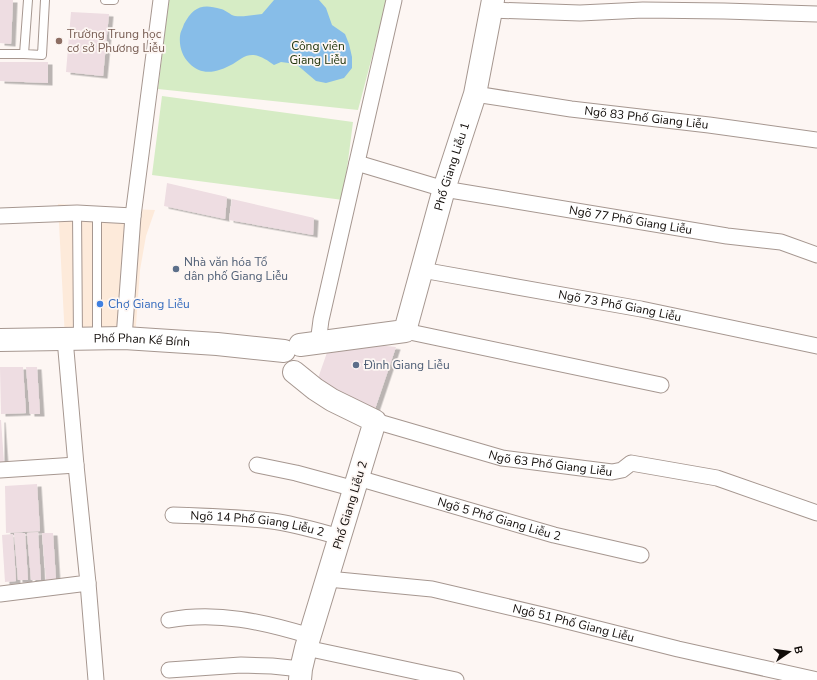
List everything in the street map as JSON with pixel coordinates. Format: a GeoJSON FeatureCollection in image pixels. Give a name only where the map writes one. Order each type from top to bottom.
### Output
{"type":"FeatureCollection","features":[{"type":"Feature","properties":{"kind":"main road","name":"Phố Giang Liễu 1"},"geometry":{"type":"LineString","coordinates":[[405,331],[444,189],[475,94],[492,5]]}},
{"type":"Feature","properties":{"kind":"main road","name":"Phố Phan Kế Bính"},"geometry":{"type":"LineString","coordinates":[[0,340],[124,338],[217,344],[301,346],[405,331]]}},
{"type":"Feature","properties":{"kind":"main road"},"geometry":{"type":"LineString","coordinates":[[301,346],[282,360],[284,365],[332,400],[375,421]]}},
{"type":"Feature","properties":{"kind":"main road","name":"Phố Giang Liễu 2"},"geometry":{"type":"LineString","coordinates":[[300,675],[308,642],[375,421]]}},
{"type":"Feature","properties":{"kind":"street"},"geometry":{"type":"LineString","coordinates":[[124,338],[133,216],[161,0]]}},
{"type":"Feature","properties":{"kind":"street"},"geometry":{"type":"LineString","coordinates":[[301,346],[321,320],[394,0]]}},
{"type":"Feature","properties":{"kind":"street"},"geometry":{"type":"LineString","coordinates":[[492,5],[580,13],[643,10],[817,14]]}},
{"type":"Feature","properties":{"kind":"street","name":"Ngõ 83 Phố Giang Liễu"},"geometry":{"type":"LineString","coordinates":[[475,94],[571,109],[709,125],[817,140]]}},
{"type":"Feature","properties":{"kind":"street","name":"Ngõ 77 Phố Giang Liễu"},"geometry":{"type":"LineString","coordinates":[[357,164],[444,189],[727,236],[781,242],[817,255]]}},
{"type":"Feature","properties":{"kind":"street"},"geometry":{"type":"LineString","coordinates":[[0,216],[77,213],[133,216]]}},
{"type":"Feature","properties":{"kind":"street","name":"Ngõ 73 Phố Giang Liễu"},"geometry":{"type":"LineString","coordinates":[[422,270],[641,308],[817,346]]}},
{"type":"Feature","properties":{"kind":"street"},"geometry":{"type":"LineString","coordinates":[[405,331],[661,385]]}},
{"type":"Feature","properties":{"kind":"street"},"geometry":{"type":"LineString","coordinates":[[80,339],[76,465],[96,680]]}},
{"type":"Feature","properties":{"kind":"street","name":"Ngõ 63 Phố Giang Liễu"},"geometry":{"type":"LineString","coordinates":[[375,421],[502,458],[612,472],[622,470],[632,462],[717,478],[817,513]]}},
{"type":"Feature","properties":{"kind":"street"},"geometry":{"type":"LineString","coordinates":[[0,470],[76,465]]}},
{"type":"Feature","properties":{"kind":"street","name":"Ngõ 5 Phố Giang Liễu 2"},"geometry":{"type":"LineString","coordinates":[[257,465],[356,483],[554,535],[641,555]]}},
{"type":"Feature","properties":{"kind":"street","name":"Ngõ 14 Phố Giang Liễu 2"},"geometry":{"type":"LineString","coordinates":[[173,515],[272,521],[340,537]]}},
{"type":"Feature","properties":{"kind":"street","name":"Ngõ 51 Phố Giang Liễu"},"geometry":{"type":"LineString","coordinates":[[328,579],[432,589],[678,649],[817,680]]}},
{"type":"Feature","properties":{"kind":"street"},"geometry":{"type":"LineString","coordinates":[[0,594],[88,583]]}},
{"type":"Feature","properties":{"kind":"street"},"geometry":{"type":"LineString","coordinates":[[169,620],[223,616],[255,621],[308,642],[456,680]]}},
{"type":"Feature","properties":{"kind":"street"},"geometry":{"type":"LineString","coordinates":[[168,670],[241,665],[272,666],[300,675]]}},
{"type":"Feature","properties":{"kind":"lane"},"geometry":{"type":"LineString","coordinates":[[24,54],[28,0]]}},
{"type":"Feature","properties":{"kind":"lane"},"geometry":{"type":"LineString","coordinates":[[0,54],[42,55],[45,0]]}},
{"type":"Feature","properties":{"kind":"lane"},"geometry":{"type":"LineString","coordinates":[[105,0],[114,0]]}},
{"type":"Feature","properties":{"kind":"lane"},"geometry":{"type":"LineString","coordinates":[[77,213],[80,339]]}},
{"type":"Feature","properties":{"kind":"lane"},"geometry":{"type":"LineString","coordinates":[[80,339],[97,215]]}},
{"type":"Feature","properties":{"kind":"shaded area","name":"Chợ Giang Liễu"},"geometry":{"type":"Polygon","coordinates":[[[58,204],[155,210],[146,236],[140,270],[135,339],[65,339],[58,204]]]}},
{"type":"Feature","properties":{"kind":"green space","name":"Công viên Giang Liễu"},"geometry":{"type":"Polygon","coordinates":[[[169,0],[387,0],[358,110],[158,89],[169,0]]]}},
{"type":"Feature","properties":{"kind":"green space"},"geometry":{"type":"Polygon","coordinates":[[[162,96],[353,122],[343,200],[152,175],[162,96]]]}},
{"type":"Feature","properties":{"kind":"water"},"geometry":{"type":"Polygon","coordinates":[[[274,0],[319,0],[326,8],[332,25],[345,34],[349,44],[352,57],[352,68],[344,78],[326,83],[316,81],[296,64],[281,62],[274,65],[255,55],[244,57],[222,69],[205,72],[194,67],[184,57],[181,47],[180,34],[187,18],[195,10],[208,6],[223,10],[235,16],[262,14],[274,0]]]}},
{"type":"Feature","properties":{"kind":"building"},"geometry":{"type":"Polygon","coordinates":[[[0,0],[13,0],[11,44],[0,43],[0,0]]]}},
{"type":"Feature","properties":{"kind":"building"},"geometry":{"type":"Polygon","coordinates":[[[71,12],[109,14],[103,76],[66,72],[71,12]]]}},
{"type":"Feature","properties":{"kind":"building"},"geometry":{"type":"Polygon","coordinates":[[[0,62],[48,62],[48,83],[0,81],[0,62]]]}},
{"type":"Feature","properties":{"kind":"building"},"geometry":{"type":"Polygon","coordinates":[[[167,183],[227,197],[225,219],[164,206],[167,183]]]}},
{"type":"Feature","properties":{"kind":"building"},"geometry":{"type":"Polygon","coordinates":[[[232,199],[314,218],[313,235],[229,220],[232,199]]]}},
{"type":"Feature","properties":{"kind":"building","name":"Đình Giang Liễu"},"geometry":{"type":"Polygon","coordinates":[[[330,344],[367,344],[396,347],[373,415],[316,384],[330,344]]]}},
{"type":"Feature","properties":{"kind":"building"},"geometry":{"type":"Polygon","coordinates":[[[0,367],[23,367],[26,413],[1,414],[0,367]]]}},
{"type":"Feature","properties":{"kind":"building"},"geometry":{"type":"Polygon","coordinates":[[[26,367],[37,367],[40,414],[30,414],[26,367]]]}},
{"type":"Feature","properties":{"kind":"building"},"geometry":{"type":"Polygon","coordinates":[[[1,420],[4,463],[0,463],[1,420]]]}},
{"type":"Feature","properties":{"kind":"building"},"geometry":{"type":"Polygon","coordinates":[[[37,484],[40,531],[6,533],[5,486],[37,484]]]}},
{"type":"Feature","properties":{"kind":"building"},"geometry":{"type":"Polygon","coordinates":[[[38,532],[41,580],[31,580],[27,533],[38,532]]]}},
{"type":"Feature","properties":{"kind":"building"},"geometry":{"type":"Polygon","coordinates":[[[14,533],[25,533],[28,580],[18,580],[14,533]]]}},
{"type":"Feature","properties":{"kind":"building"},"geometry":{"type":"Polygon","coordinates":[[[42,533],[53,533],[56,580],[46,580],[42,533]]]}},
{"type":"Feature","properties":{"kind":"building"},"geometry":{"type":"Polygon","coordinates":[[[13,534],[16,581],[5,582],[2,535],[13,534]]]}},
{"type":"Feature","properties":{"kind":"place","name":"Trường Trung học cơ sở Phương Liễu"},"geometry":{"type":"Point","coordinates":[59,41]}},
{"type":"Feature","properties":{"kind":"place","name":"Nhà văn hóa Tổ dân phố Giang Liễu"},"geometry":{"type":"Point","coordinates":[176,269]}},
{"type":"Feature","properties":{"kind":"place","name":"Chợ Giang Liễu"},"geometry":{"type":"Point","coordinates":[100,304]}},
{"type":"Feature","properties":{"kind":"place","name":"Đình Giang Liễu"},"geometry":{"type":"Point","coordinates":[356,365]}}]}
